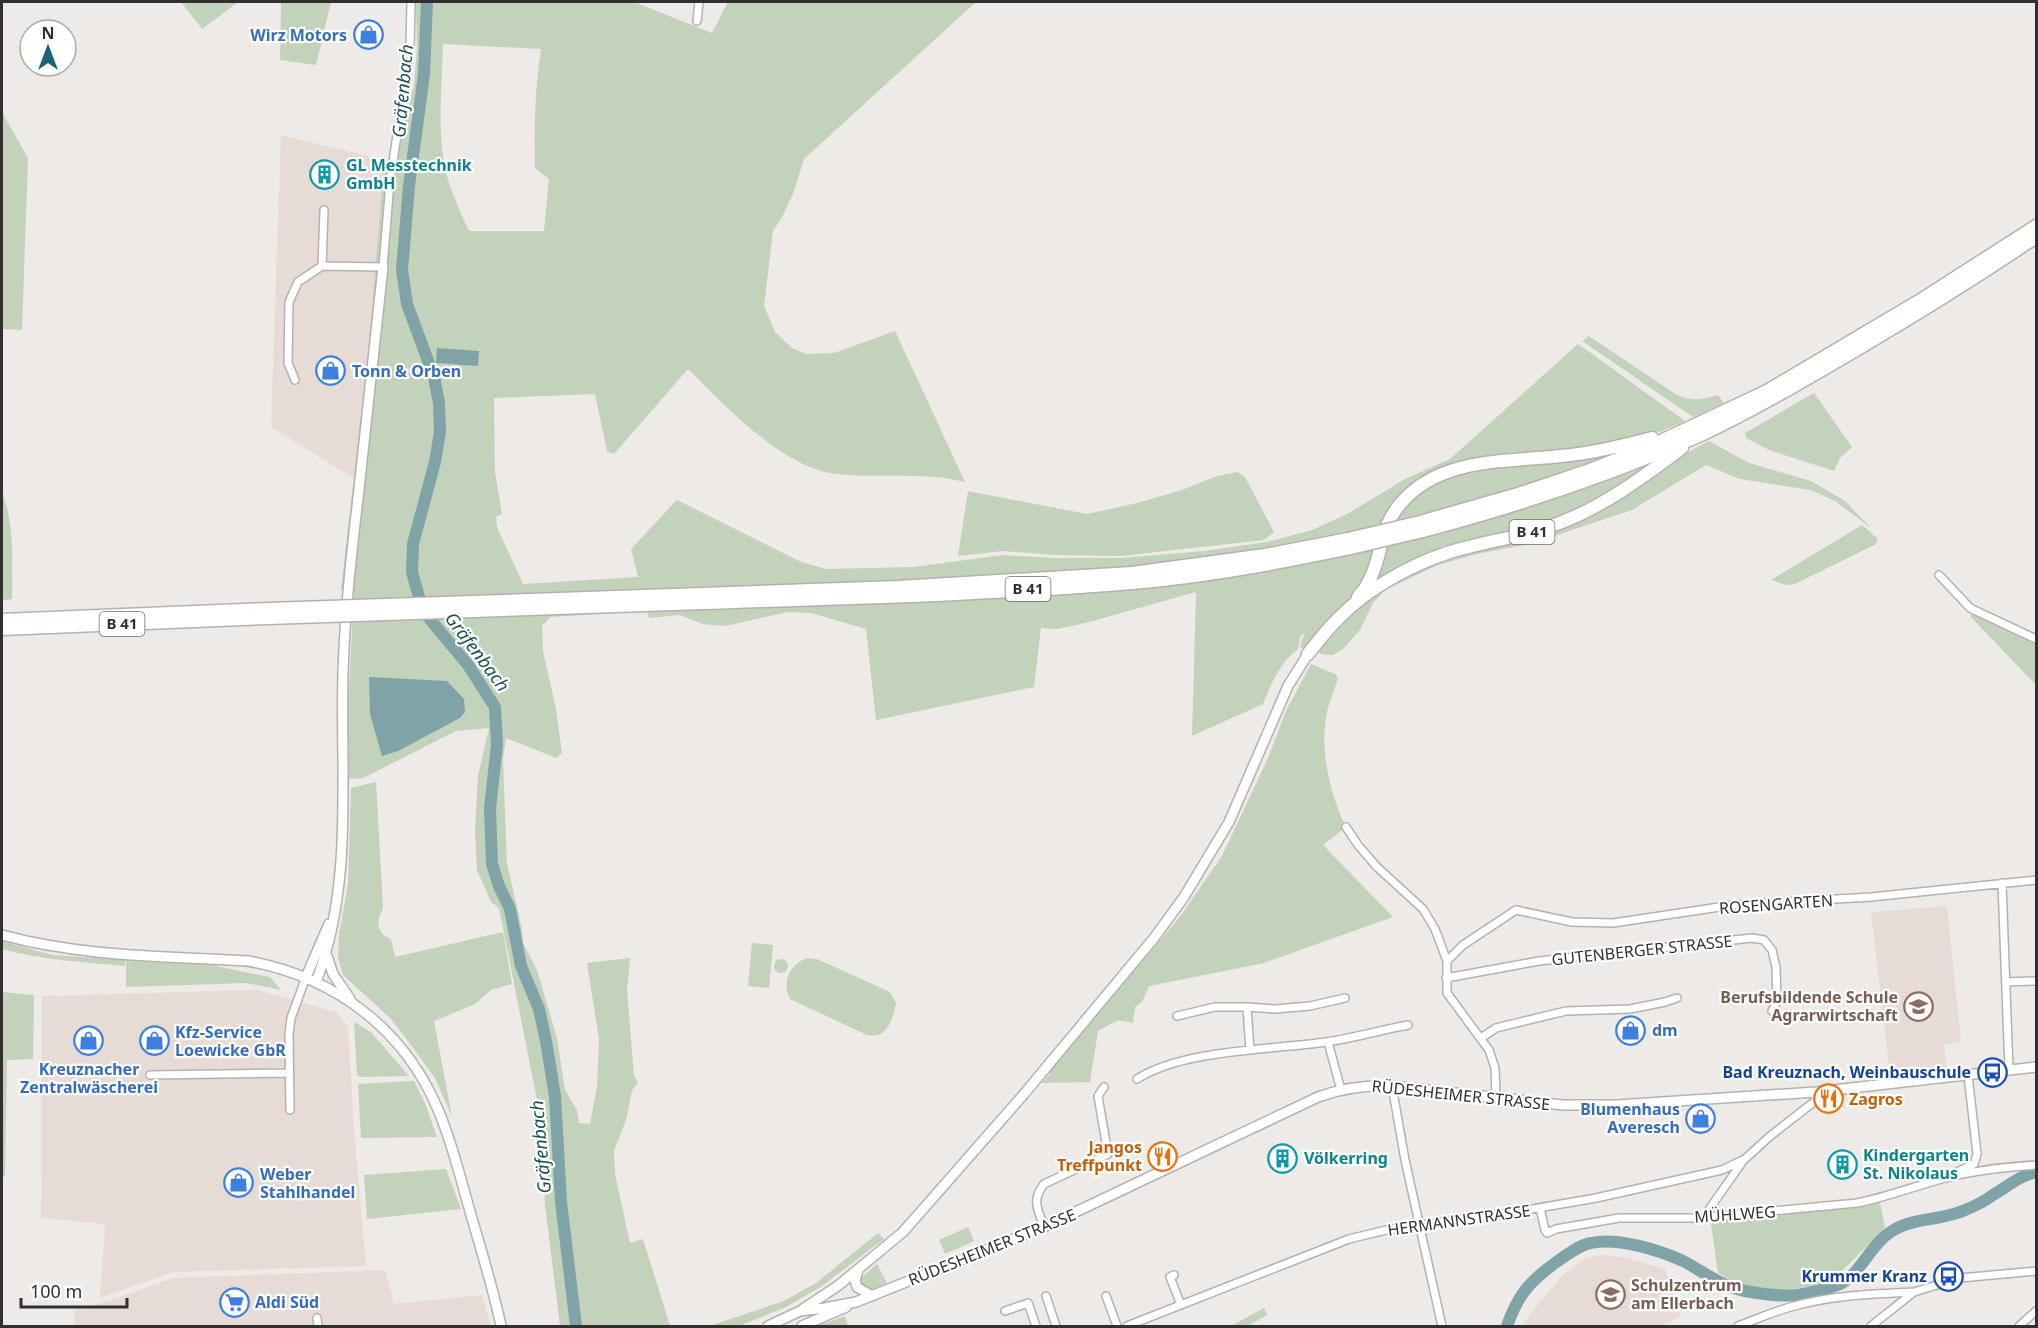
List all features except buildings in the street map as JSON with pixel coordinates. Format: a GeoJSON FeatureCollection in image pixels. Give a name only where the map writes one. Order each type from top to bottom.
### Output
{"type":"FeatureCollection","features":[{"type":"Feature","properties":{"kind":"highway","name":"B 41"},"geometry":{"type":"LineString","coordinates":[[1308,654],[1341,615],[1390,579],[1437,558],[1525,535],[1577,516],[1622,491],[1695,431],[1793,377],[2037,226]]}},
{"type":"Feature","properties":{"kind":"highway","name":"B 41"},"geometry":{"type":"LineString","coordinates":[[2,620],[243,615],[702,598],[899,587],[1132,573],[1350,543],[1422,527],[1587,471],[1695,431],[1802,382],[1925,309],[2037,237]]}},
{"type":"Feature","properties":{"kind":"highway","name":"B 41"},"geometry":{"type":"LineString","coordinates":[[1352,606],[1368,583],[1390,517],[1416,488],[1433,478],[1475,465],[1593,452],[1695,431]]}},
{"type":"Feature","properties":{"kind":"highway","name":"B 41"},"geometry":{"type":"LineString","coordinates":[[2,629],[243,615]]}},
{"type":"Feature","properties":{"kind":"street"},"geometry":{"type":"LineString","coordinates":[[316,982],[326,954],[336,902],[342,818],[343,670],[349,584],[390,183],[410,48],[411,2]]}},
{"type":"Feature","properties":{"kind":"street"},"geometry":{"type":"LineString","coordinates":[[697,21],[699,2]]}},
{"type":"Feature","properties":{"kind":"street"},"geometry":{"type":"LineString","coordinates":[[322,266],[324,210]]}},
{"type":"Feature","properties":{"kind":"street"},"geometry":{"type":"LineString","coordinates":[[295,380],[288,363],[290,302],[298,282],[322,266],[383,267]]}},
{"type":"Feature","properties":{"kind":"street"},"geometry":{"type":"LineString","coordinates":[[1939,575],[1970,608],[2037,639]]}},
{"type":"Feature","properties":{"kind":"street"},"geometry":{"type":"LineString","coordinates":[[768,1326],[800,1311],[858,1271],[903,1232],[1029,1088],[1174,912],[1229,822],[1288,686],[1308,654]]}},
{"type":"Feature","properties":{"kind":"street"},"geometry":{"type":"LineString","coordinates":[[1346,827],[1370,859],[1429,917],[1447,961],[1446,989],[1450,999],[1481,1038],[1493,1059],[1496,1098]]}},
{"type":"Feature","properties":{"kind":"street","name":"ROSENGARTEN"},"geometry":{"type":"LineString","coordinates":[[1447,961],[1463,945],[1516,910],[1572,922],[1613,923],[1733,905],[1871,897],[2037,880]]}},
{"type":"Feature","properties":{"kind":"street"},"geometry":{"type":"LineString","coordinates":[[2002,883],[2009,1070]]}},
{"type":"Feature","properties":{"kind":"street"},"geometry":{"type":"LineString","coordinates":[[290,1110],[291,1018],[336,902]]}},
{"type":"Feature","properties":{"kind":"street"},"geometry":{"type":"LineString","coordinates":[[2,935],[49,946],[97,953],[248,961],[267,965],[316,982],[376,1021],[406,1054],[439,1111],[455,1158],[502,1326]]}},
{"type":"Feature","properties":{"kind":"street","name":"GUTENBERGER STRASSE"},"geometry":{"type":"LineString","coordinates":[[1446,978],[1539,961],[1752,938],[1764,940],[1774,955],[1777,1001],[1772,1011]]}},
{"type":"Feature","properties":{"kind":"street"},"geometry":{"type":"LineString","coordinates":[[326,954],[333,974],[353,1004]]}},
{"type":"Feature","properties":{"kind":"street"},"geometry":{"type":"LineString","coordinates":[[2006,982],[2037,981]]}},
{"type":"Feature","properties":{"kind":"street"},"geometry":{"type":"LineString","coordinates":[[1177,1016],[1215,1007],[1275,1010],[1310,1006],[1345,998]]}},
{"type":"Feature","properties":{"kind":"street"},"geometry":{"type":"LineString","coordinates":[[1481,1038],[1496,1028],[1566,1011],[1630,1009],[1677,998]]}},
{"type":"Feature","properties":{"kind":"street"},"geometry":{"type":"LineString","coordinates":[[1247,1007],[1250,1050]]}},
{"type":"Feature","properties":{"kind":"street"},"geometry":{"type":"LineString","coordinates":[[1137,1079],[1148,1072],[1188,1060],[1250,1050],[1328,1042],[1408,1025]]}},
{"type":"Feature","properties":{"kind":"street"},"geometry":{"type":"LineString","coordinates":[[1328,1042],[1341,1090]]}},
{"type":"Feature","properties":{"kind":"street","name":"RÜDESHEIMER STRASSE"},"geometry":{"type":"LineString","coordinates":[[802,1326],[1044,1227],[1217,1147],[1318,1097],[1341,1090],[1364,1086],[1392,1086],[1563,1106],[1617,1105],[1816,1092],[2037,1067]]}},
{"type":"Feature","properties":{"kind":"street"},"geometry":{"type":"LineString","coordinates":[[150,1075],[289,1073]]}},
{"type":"Feature","properties":{"kind":"street","name":"MÜHLWEG"},"geometry":{"type":"LineString","coordinates":[[1948,1177],[1974,1164],[1977,1154],[1968,1075]]}},
{"type":"Feature","properties":{"kind":"street"},"geometry":{"type":"LineString","coordinates":[[1392,1086],[1443,1326]]}},
{"type":"Feature","properties":{"kind":"street"},"geometry":{"type":"LineString","coordinates":[[1044,1227],[1036,1202],[1038,1192],[1044,1184],[1108,1154],[1098,1096],[1104,1087]]}},
{"type":"Feature","properties":{"kind":"street","name":"HERMANNSTRASSE"},"geometry":{"type":"LineString","coordinates":[[1707,1217],[1710,1208],[1745,1159],[1815,1101],[1816,1092]]}},
{"type":"Feature","properties":{"kind":"street","name":"HERMANNSTRASSE"},"geometry":{"type":"LineString","coordinates":[[1127,1326],[1349,1239],[1386,1230],[1596,1198],[1722,1170],[1745,1159]]}},
{"type":"Feature","properties":{"kind":"street","name":"MÜHLWEG"},"geometry":{"type":"LineString","coordinates":[[1540,1208],[1547,1233],[1556,1228],[1619,1218],[1707,1217],[1857,1203],[1880,1199],[1948,1177],[1993,1168],[2037,1165]]}},
{"type":"Feature","properties":{"kind":"street"},"geometry":{"type":"LineString","coordinates":[[858,1271],[855,1280],[857,1287],[872,1296]]}},
{"type":"Feature","properties":{"kind":"street"},"geometry":{"type":"LineString","coordinates":[[1738,1326],[1793,1306],[1817,1301],[1867,1294],[1914,1292],[1960,1278],[2037,1271]]}},
{"type":"Feature","properties":{"kind":"street"},"geometry":{"type":"LineString","coordinates":[[1174,1275],[1170,1277],[1181,1305]]}},
{"type":"Feature","properties":{"kind":"street"},"geometry":{"type":"LineString","coordinates":[[1871,1326],[1914,1292]]}},
{"type":"Feature","properties":{"kind":"street"},"geometry":{"type":"LineString","coordinates":[[1046,1296],[1056,1326]]}},
{"type":"Feature","properties":{"kind":"street"},"geometry":{"type":"LineString","coordinates":[[1106,1296],[1117,1326]]}},
{"type":"Feature","properties":{"kind":"street","name":"RÜDESHEIMER STRASSE"},"geometry":{"type":"LineString","coordinates":[[800,1311],[856,1302]]}},
{"type":"Feature","properties":{"kind":"street"},"geometry":{"type":"LineString","coordinates":[[1005,1311],[1028,1303],[1036,1326]]}},
{"type":"Feature","properties":{"kind":"street"},"geometry":{"type":"LineString","coordinates":[[2019,1326],[2037,1311]]}},
{"type":"Feature","properties":{"kind":"street"},"geometry":{"type":"LineString","coordinates":[[317,1318],[318,1326]]}},
{"type":"Feature","properties":{"kind":"shaded area"},"geometry":{"type":"Polygon","coordinates":[[[281,135],[384,160],[369,345],[355,479],[271,427],[281,135]]]}},
{"type":"Feature","properties":{"kind":"shaded area","name":"Berufsbildende Schule Agrarwirtschaft"},"geometry":{"type":"Polygon","coordinates":[[[1947,906],[1961,1041],[1944,1045],[1947,1070],[1890,1075],[1871,912],[1947,906]]]}},
{"type":"Feature","properties":{"kind":"shaded area"},"geometry":{"type":"Polygon","coordinates":[[[257,990],[336,1012],[348,1027],[366,1266],[173,1272],[100,1298],[105,1224],[41,1218],[42,996],[257,990]]]}},
{"type":"Feature","properties":{"kind":"shaded area","name":"Schulzentrum am Ellerbach"},"geometry":{"type":"Polygon","coordinates":[[[1601,1255],[1623,1257],[1665,1269],[1681,1317],[1667,1323],[1668,1326],[1522,1326],[1563,1275],[1584,1259],[1601,1255]]]}},
{"type":"Feature","properties":{"kind":"shaded area"},"geometry":{"type":"Polygon","coordinates":[[[385,1270],[394,1304],[482,1295],[491,1326],[74,1326],[75,1309],[89,1307],[173,1278],[385,1270]]]}},
{"type":"Feature","properties":{"kind":"green space"},"geometry":{"type":"Polygon","coordinates":[[[181,2],[238,2],[202,29],[181,2]]]}},
{"type":"Feature","properties":{"kind":"green space"},"geometry":{"type":"Polygon","coordinates":[[[281,2],[331,2],[316,65],[280,60],[281,2]]]}},
{"type":"Feature","properties":{"kind":"green space"},"geometry":{"type":"Polygon","coordinates":[[[416,2],[634,2],[712,33],[728,2],[976,2],[804,159],[793,194],[773,231],[764,306],[775,332],[792,348],[806,354],[834,353],[895,331],[965,482],[917,476],[837,474],[817,470],[796,461],[756,433],[688,369],[614,454],[607,451],[595,394],[494,398],[495,472],[502,514],[496,517],[497,527],[523,584],[638,577],[631,549],[677,500],[801,562],[826,569],[914,567],[1002,555],[1122,558],[1204,551],[1267,542],[1312,530],[1347,514],[1405,479],[1450,459],[1578,344],[1685,421],[1662,431],[1597,448],[1494,459],[1404,495],[1362,589],[1306,649],[1301,648],[1300,645],[1305,633],[1300,637],[1298,649],[1281,667],[1263,704],[1192,736],[1196,592],[1089,622],[1058,629],[1041,628],[1034,687],[876,720],[866,629],[811,613],[788,612],[725,626],[703,624],[680,615],[649,618],[647,611],[550,617],[542,626],[543,651],[556,709],[562,753],[556,758],[506,738],[503,759],[507,864],[523,943],[537,970],[557,1038],[565,1090],[577,1110],[579,1123],[590,1124],[597,1087],[599,1039],[587,963],[630,958],[627,990],[634,1076],[638,1082],[632,1091],[626,1120],[614,1151],[615,1174],[630,1243],[643,1239],[670,1326],[560,1326],[545,1205],[542,1125],[499,908],[491,902],[477,870],[475,830],[478,776],[489,728],[456,731],[363,778],[348,779],[348,703],[354,595],[341,590],[369,345],[384,160],[398,161],[406,113],[414,85],[417,50],[416,2]],[[443,44],[441,114],[443,156],[450,185],[469,231],[544,231],[549,179],[535,168],[536,94],[541,49],[443,44]],[[447,681],[435,730],[460,718],[447,681]]]}},
{"type":"Feature","properties":{"kind":"green space"},"geometry":{"type":"Polygon","coordinates":[[[2,112],[28,158],[22,330],[2,329],[2,112]]]}},
{"type":"Feature","properties":{"kind":"green space"},"geometry":{"type":"Polygon","coordinates":[[[1589,336],[1677,395],[1697,399],[1718,395],[1724,403],[1693,417],[1582,341],[1589,336]]]}},
{"type":"Feature","properties":{"kind":"green space"},"geometry":{"type":"Polygon","coordinates":[[[1814,393],[1852,447],[1840,458],[1834,471],[1769,450],[1746,438],[1745,433],[1814,393]]]}},
{"type":"Feature","properties":{"kind":"green space"},"geometry":{"type":"Polygon","coordinates":[[[1709,441],[1749,463],[1811,481],[1845,501],[1871,528],[1835,501],[1811,490],[1740,479],[1706,465],[1632,510],[1530,544],[1481,553],[1438,565],[1385,590],[1373,603],[1360,630],[1342,650],[1332,655],[1320,654],[1319,651],[1348,618],[1387,586],[1434,564],[1525,539],[1709,441]]]}},
{"type":"Feature","properties":{"kind":"green space"},"geometry":{"type":"Polygon","coordinates":[[[1626,450],[1480,498],[1391,521],[1410,496],[1448,473],[1626,450]]]}},
{"type":"Feature","properties":{"kind":"green space"},"geometry":{"type":"Polygon","coordinates":[[[1661,459],[1564,518],[1452,548],[1375,586],[1375,573],[1381,545],[1661,459]]]}},
{"type":"Feature","properties":{"kind":"green space"},"geometry":{"type":"Polygon","coordinates":[[[1238,472],[1245,477],[1274,532],[1264,540],[1121,556],[1003,551],[958,556],[968,491],[1087,514],[1137,503],[1182,490],[1217,476],[1238,472]]]}},
{"type":"Feature","properties":{"kind":"green space"},"geometry":{"type":"Polygon","coordinates":[[[2,492],[11,531],[12,599],[3,600],[2,605],[2,492]]]}},
{"type":"Feature","properties":{"kind":"green space"},"geometry":{"type":"Polygon","coordinates":[[[1862,525],[1878,539],[1876,544],[1795,584],[1786,585],[1771,580],[1862,525]]]}},
{"type":"Feature","properties":{"kind":"green space"},"geometry":{"type":"Polygon","coordinates":[[[1972,614],[2036,642],[2036,685],[1970,616],[1972,614]]]}},
{"type":"Feature","properties":{"kind":"green space"},"geometry":{"type":"Polygon","coordinates":[[[1311,664],[1335,674],[1338,678],[1327,713],[1324,746],[1331,789],[1346,827],[1323,845],[1393,917],[1264,963],[1149,986],[1142,1002],[1135,1007],[1133,1023],[1118,1020],[1098,1031],[1090,1082],[1041,1083],[1179,918],[1222,856],[1268,758],[1286,711],[1311,664]]]}},
{"type":"Feature","properties":{"kind":"green space"},"geometry":{"type":"Polygon","coordinates":[[[376,782],[383,909],[379,924],[382,934],[391,939],[395,957],[503,932],[512,984],[491,990],[475,1004],[434,1021],[452,1117],[435,1078],[390,1018],[343,975],[338,957],[339,935],[348,884],[351,788],[376,782]]]}},
{"type":"Feature","properties":{"kind":"green space"},"geometry":{"type":"Polygon","coordinates":[[[2,941],[53,955],[125,960],[125,966],[17,953],[2,949],[2,941]]]}},
{"type":"Feature","properties":{"kind":"green space"},"geometry":{"type":"Polygon","coordinates":[[[752,943],[773,945],[769,988],[748,986],[752,943]]]}},
{"type":"Feature","properties":{"kind":"green space"},"geometry":{"type":"Polygon","coordinates":[[[808,958],[817,959],[890,992],[896,1003],[888,1027],[880,1034],[867,1035],[790,999],[786,986],[789,974],[796,964],[808,958]]]}},
{"type":"Feature","properties":{"kind":"green space"},"geometry":{"type":"Polygon","coordinates":[[[778,959],[784,959],[788,966],[784,973],[778,973],[774,969],[774,963],[778,959]]]}},
{"type":"Feature","properties":{"kind":"green space"},"geometry":{"type":"Polygon","coordinates":[[[126,961],[211,965],[270,977],[281,990],[246,983],[126,987],[126,961]]]}},
{"type":"Feature","properties":{"kind":"green space"},"geometry":{"type":"Polygon","coordinates":[[[2,992],[34,995],[33,1059],[7,1060],[5,1176],[2,1177],[2,992]]]}},
{"type":"Feature","properties":{"kind":"green space"},"geometry":{"type":"Polygon","coordinates":[[[354,1022],[371,1032],[409,1076],[361,1077],[357,1075],[354,1022]]]}},
{"type":"Feature","properties":{"kind":"green space"},"geometry":{"type":"Polygon","coordinates":[[[414,1081],[425,1103],[437,1137],[361,1138],[358,1084],[414,1081]]]}},
{"type":"Feature","properties":{"kind":"green space"},"geometry":{"type":"Polygon","coordinates":[[[446,1169],[461,1209],[367,1219],[364,1175],[446,1169]]]}},
{"type":"Feature","properties":{"kind":"green space"},"geometry":{"type":"Polygon","coordinates":[[[1880,1202],[1885,1228],[1833,1280],[1782,1291],[1736,1284],[1718,1273],[1711,1224],[1716,1218],[1850,1207],[1880,1202]]]}},
{"type":"Feature","properties":{"kind":"green space"},"geometry":{"type":"Polygon","coordinates":[[[968,1227],[974,1241],[945,1254],[939,1240],[968,1227]]]}},
{"type":"Feature","properties":{"kind":"green space"},"geometry":{"type":"Polygon","coordinates":[[[878,1233],[884,1239],[822,1286],[786,1307],[739,1326],[709,1326],[784,1301],[816,1283],[878,1233]]]}},
{"type":"Feature","properties":{"kind":"green space"},"geometry":{"type":"Polygon","coordinates":[[[877,1264],[887,1283],[872,1289],[862,1287],[861,1278],[877,1264]]]}},
{"type":"Feature","properties":{"kind":"green space"},"geometry":{"type":"Polygon","coordinates":[[[1264,1308],[1267,1315],[1248,1326],[1231,1326],[1264,1308]]]}},
{"type":"Feature","properties":{"kind":"green space"},"geometry":{"type":"Polygon","coordinates":[[[845,1316],[848,1326],[817,1326],[845,1316]]]}},
{"type":"Feature","properties":{"kind":"water"},"geometry":{"type":"Polygon","coordinates":[[[437,348],[479,351],[478,366],[436,363],[437,348]]]}},
{"type":"Feature","properties":{"kind":"water"},"geometry":{"type":"Polygon","coordinates":[[[369,677],[447,681],[464,699],[465,712],[460,718],[398,751],[382,756],[370,714],[369,677]]]}},
{"type":"Feature","properties":{"kind":"waterway","name":"Gräfenbach"},"geometry":{"type":"LineString","coordinates":[[427,2],[424,74],[409,186],[402,270],[407,304],[434,377],[439,403],[440,432],[435,462],[413,544],[412,572],[423,611],[468,665],[495,707],[497,744],[490,809],[492,864],[510,909],[521,966],[539,1009],[546,1041],[555,1096],[561,1202],[576,1326]]}},
{"type":"Feature","properties":{"kind":"waterway"},"geometry":{"type":"LineString","coordinates":[[1507,1326],[1520,1297],[1531,1283],[1563,1257],[1586,1244],[1613,1242],[1638,1246],[1683,1261],[1731,1287],[1755,1293],[1798,1295],[1842,1283],[1892,1231],[1909,1223],[1965,1210],[2019,1179],[2036,1172]]}},
{"type":"Feature","properties":{"kind":"place","name":"Wirz Motors"},"geometry":{"type":"Point","coordinates":[368,35]}},
{"type":"Feature","properties":{"kind":"place","name":"GL Messtechnik GmbH"},"geometry":{"type":"Point","coordinates":[325,174]}},
{"type":"Feature","properties":{"kind":"place","name":"Tonn & Orben"},"geometry":{"type":"Point","coordinates":[331,371]}},
{"type":"Feature","properties":{"kind":"place","name":"Berufsbildende Schule Agrarwirtschaft"},"geometry":{"type":"Point","coordinates":[1919,1006]}},
{"type":"Feature","properties":{"kind":"place","name":"dm"},"geometry":{"type":"Point","coordinates":[1631,1030]}},
{"type":"Feature","properties":{"kind":"place","name":"Kreuznacher Zentralwäscherei"},"geometry":{"type":"Point","coordinates":[89,1041]}},
{"type":"Feature","properties":{"kind":"place","name":"Kfz-Service Loewicke GbR"},"geometry":{"type":"Point","coordinates":[154,1041]}},
{"type":"Feature","properties":{"kind":"place","name":"Bad Kreuznach, Weinbauschule"},"geometry":{"type":"Point","coordinates":[1992,1072]}},
{"type":"Feature","properties":{"kind":"place","name":"Zagros"},"geometry":{"type":"Point","coordinates":[1828,1099]}},
{"type":"Feature","properties":{"kind":"place","name":"Blumenhaus Averesch"},"geometry":{"type":"Point","coordinates":[1701,1118]}},
{"type":"Feature","properties":{"kind":"place","name":"Jangos Treffpunkt"},"geometry":{"type":"Point","coordinates":[1163,1156]}},
{"type":"Feature","properties":{"kind":"place","name":"Völkerring"},"geometry":{"type":"Point","coordinates":[1283,1158]}},
{"type":"Feature","properties":{"kind":"place","name":"Kindergarten St. Nikolaus"},"geometry":{"type":"Point","coordinates":[1842,1164]}},
{"type":"Feature","properties":{"kind":"place","name":"Weber Stahlhandel"},"geometry":{"type":"Point","coordinates":[239,1183]}},
{"type":"Feature","properties":{"kind":"place","name":"Krummer Kranz"},"geometry":{"type":"Point","coordinates":[1948,1276]}},
{"type":"Feature","properties":{"kind":"place","name":"Schulzentrum am Ellerbach"},"geometry":{"type":"Point","coordinates":[1610,1294]}},
{"type":"Feature","properties":{"kind":"place","name":"Aldi Süd"},"geometry":{"type":"Point","coordinates":[234,1302]}}]}
